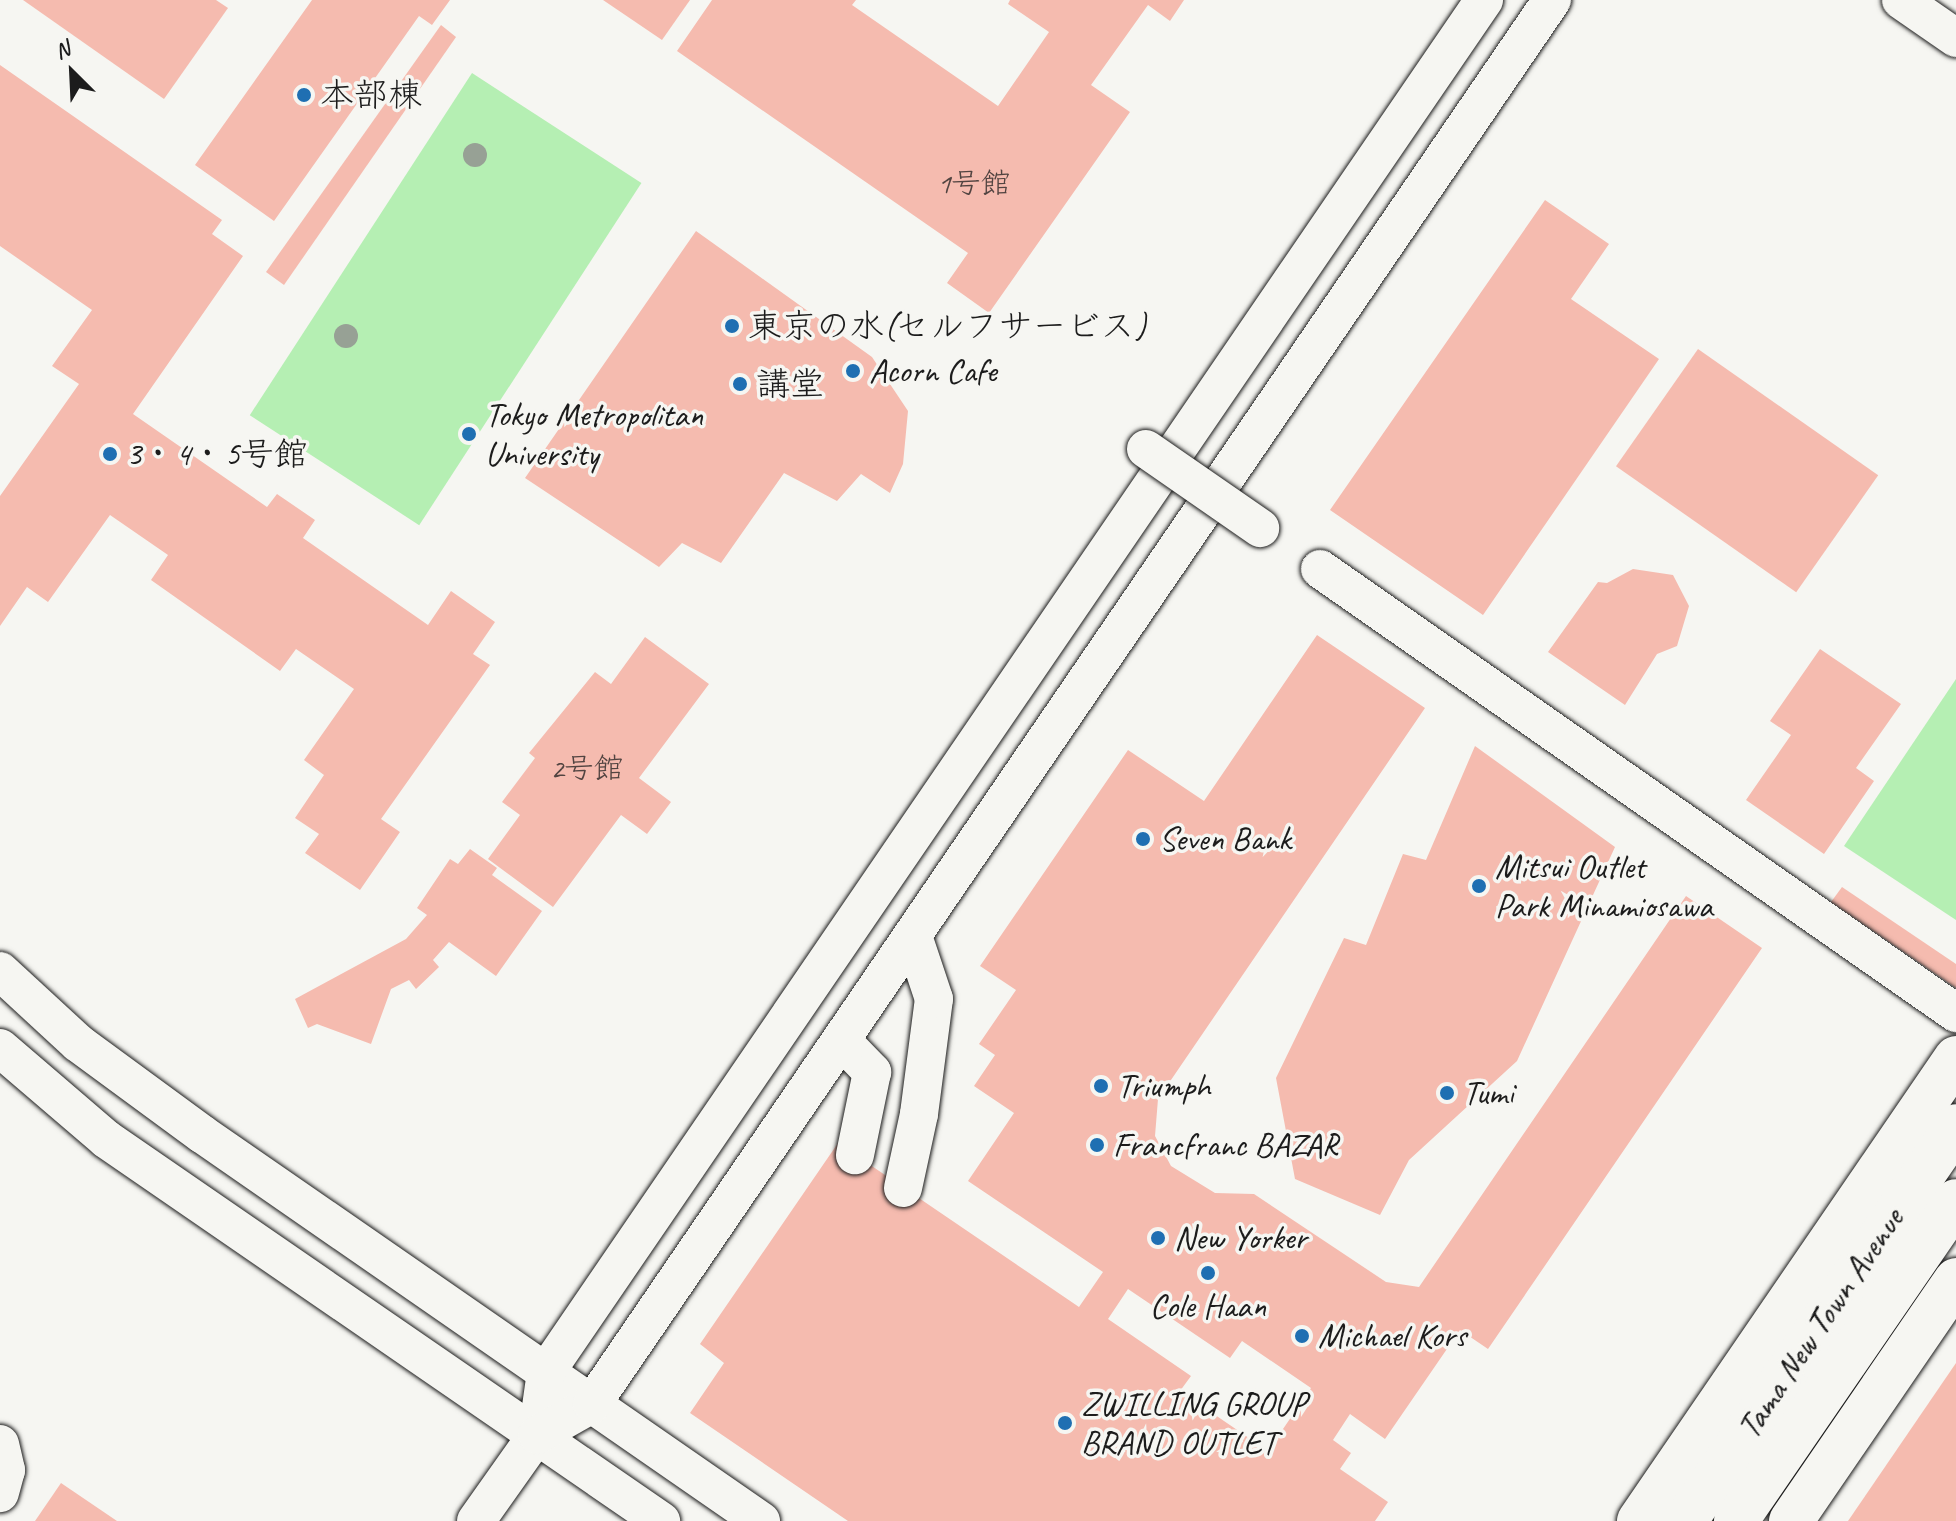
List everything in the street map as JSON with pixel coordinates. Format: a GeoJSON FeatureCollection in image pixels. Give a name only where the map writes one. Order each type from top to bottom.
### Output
{"type":"FeatureCollection","features":[{"type":"Feature","properties":{"kind":"main road"},"geometry":{"type":"LineString","coordinates":[[1639,1521],[1956,1058]]}},
{"type":"Feature","properties":{"kind":"main road","name":"Tama New Town Avenue"},"geometry":{"type":"LineString","coordinates":[[1685,1521],[1956,1126]]}},
{"type":"Feature","properties":{"kind":"main road","name":"Tama New Town Avenue"},"geometry":{"type":"LineString","coordinates":[[1736,1521],[1956,1201]]}},
{"type":"Feature","properties":{"kind":"main road"},"geometry":{"type":"LineString","coordinates":[[1791,1521],[1956,1280]]}},
{"type":"Feature","properties":{"kind":"street"},"geometry":{"type":"LineString","coordinates":[[537,1435],[546,1372],[1484,0]]}},
{"type":"Feature","properties":{"kind":"street"},"geometry":{"type":"LineString","coordinates":[[476,1521],[537,1435],[592,1404],[1552,0]]}},
{"type":"Feature","properties":{"kind":"street"},"geometry":{"type":"LineString","coordinates":[[1901,0],[1956,38]]}},
{"type":"Feature","properties":{"kind":"street"},"geometry":{"type":"LineString","coordinates":[[1146,449],[1260,528]]}},
{"type":"Feature","properties":{"kind":"street"},"geometry":{"type":"LineString","coordinates":[[1320,569],[1956,1013]]}},
{"type":"Feature","properties":{"kind":"street"},"geometry":{"type":"LineString","coordinates":[[903,1188],[919,1114],[934,999],[913,936]]}},
{"type":"Feature","properties":{"kind":"street"},"geometry":{"type":"LineString","coordinates":[[0,971],[78,1043],[202,1134],[761,1521]]}},
{"type":"Feature","properties":{"kind":"street"},"geometry":{"type":"LineString","coordinates":[[841,1040],[872,1072],[855,1155]]}},
{"type":"Feature","properties":{"kind":"street"},"geometry":{"type":"LineString","coordinates":[[0,1048],[106,1139],[661,1521]]}},
{"type":"Feature","properties":{"kind":"street"},"geometry":{"type":"LineString","coordinates":[[0,1444],[6,1470],[0,1493]]}},
{"type":"Feature","properties":{"kind":"green space"},"geometry":{"type":"Polygon","coordinates":[[[472,73],[641,183],[419,525],[250,415],[472,73]]]}},
{"type":"Feature","properties":{"kind":"green space"},"geometry":{"type":"Polygon","coordinates":[[[1956,679],[1956,920],[1844,846],[1956,679]]]}},
{"type":"Feature","properties":{"kind":"building"},"geometry":{"type":"Polygon","coordinates":[[[23,0],[216,0],[228,8],[164,99],[23,0]]]}},
{"type":"Feature","properties":{"kind":"building","name":"本部棟"},"geometry":{"type":"Polygon","coordinates":[[[312,0],[450,0],[432,25],[419,16],[274,221],[195,165],[312,0]]]}},
{"type":"Feature","properties":{"kind":"building"},"geometry":{"type":"Polygon","coordinates":[[[603,0],[690,0],[662,40],[603,0]]]}},
{"type":"Feature","properties":{"kind":"building"},"geometry":{"type":"Polygon","coordinates":[[[712,0],[856,0],[852,5],[998,106],[1049,32],[1008,4],[1010,0],[1184,0],[1170,21],[1148,5],[1091,85],[1130,112],[989,313],[947,283],[968,253],[677,51],[712,0]]]}},
{"type":"Feature","properties":{"kind":"building"},"geometry":{"type":"Polygon","coordinates":[[[441,25],[456,37],[284,285],[266,272],[441,25]]]}},
{"type":"Feature","properties":{"kind":"building","name":"3・4・5号館"},"geometry":{"type":"Polygon","coordinates":[[[0,65],[222,220],[212,234],[243,256],[133,414],[267,507],[277,494],[315,520],[303,538],[428,625],[451,591],[495,622],[473,654],[490,665],[381,819],[400,832],[360,890],[305,853],[319,834],[295,818],[324,775],[304,760],[354,689],[296,649],[280,671],[151,580],[168,555],[110,515],[48,602],[27,587],[0,626],[0,496],[79,384],[52,366],[92,310],[0,246],[0,65]]]}},
{"type":"Feature","properties":{"kind":"building"},"geometry":{"type":"Polygon","coordinates":[[[1545,200],[1609,244],[1571,299],[1659,359],[1483,615],[1330,510],[1545,200]]]}},
{"type":"Feature","properties":{"kind":"building","name":"講堂"},"geometry":{"type":"Polygon","coordinates":[[[696,231],[872,357],[908,411],[903,464],[890,493],[861,474],[837,501],[784,473],[721,563],[682,543],[659,567],[525,478],[696,231]]]}},
{"type":"Feature","properties":{"kind":"building"},"geometry":{"type":"Polygon","coordinates":[[[1698,349],[1878,475],[1796,592],[1616,466],[1698,349]]]}},
{"type":"Feature","properties":{"kind":"building"},"geometry":{"type":"Polygon","coordinates":[[[1633,569],[1673,575],[1689,606],[1677,646],[1657,654],[1625,705],[1548,652],[1598,582],[1607,583],[1633,569]]]}},
{"type":"Feature","properties":{"kind":"building"},"geometry":{"type":"Polygon","coordinates":[[[1317,635],[1425,708],[1158,1099],[1155,1136],[1171,1166],[1215,1193],[1254,1194],[1386,1282],[1419,1287],[1686,896],[1762,948],[1488,1349],[1460,1330],[1385,1439],[1350,1414],[1333,1440],[1351,1453],[1340,1469],[1388,1502],[1375,1521],[848,1521],[690,1413],[724,1363],[700,1344],[838,1143],[1079,1307],[1103,1272],[968,1181],[1014,1113],[974,1086],[995,1055],[979,1044],[1016,990],[980,966],[1128,750],[1204,801],[1317,635]],[[1128,1289],[1108,1319],[1191,1376],[1180,1391],[1268,1451],[1311,1388],[1242,1341],[1230,1358],[1128,1289]]]}},
{"type":"Feature","properties":{"kind":"building"},"geometry":{"type":"Polygon","coordinates":[[[645,637],[709,684],[639,778],[671,802],[647,834],[621,815],[553,907],[488,859],[520,815],[502,802],[535,758],[529,753],[595,672],[611,684],[645,637]]]}},
{"type":"Feature","properties":{"kind":"building"},"geometry":{"type":"Polygon","coordinates":[[[1820,649],[1901,704],[1856,768],[1874,781],[1824,854],[1746,800],[1791,735],[1770,721],[1820,649]]]}},
{"type":"Feature","properties":{"kind":"building"},"geometry":{"type":"Polygon","coordinates":[[[1475,746],[1615,847],[1517,1061],[1409,1160],[1380,1215],[1295,1179],[1276,1078],[1344,938],[1366,945],[1403,854],[1426,860],[1475,746]]]}},
{"type":"Feature","properties":{"kind":"building"},"geometry":{"type":"Polygon","coordinates":[[[470,849],[497,868],[492,875],[542,911],[496,976],[449,942],[433,960],[439,967],[416,989],[409,980],[391,989],[371,1044],[317,1024],[308,1028],[295,999],[406,939],[427,915],[417,908],[450,859],[458,864],[470,849]]]}},
{"type":"Feature","properties":{"kind":"building"},"geometry":{"type":"Polygon","coordinates":[[[1842,887],[1956,964],[1956,988],[1831,902],[1842,887]]]}},
{"type":"Feature","properties":{"kind":"building"},"geometry":{"type":"Polygon","coordinates":[[[1956,1363],[1956,1521],[1848,1521],[1956,1363]]]}},
{"type":"Feature","properties":{"kind":"building"},"geometry":{"type":"Polygon","coordinates":[[[61,1483],[117,1521],[35,1521],[61,1483]]]}},
{"type":"Feature","properties":{"kind":"place","name":"本部棟"},"geometry":{"type":"Point","coordinates":[304,95]}},
{"type":"Feature","properties":{"kind":"place","name":"東京の水(セルフサービス)"},"geometry":{"type":"Point","coordinates":[732,326]}},
{"type":"Feature","properties":{"kind":"place","name":"Acorn Cafe"},"geometry":{"type":"Point","coordinates":[853,371]}},
{"type":"Feature","properties":{"kind":"place","name":"講堂"},"geometry":{"type":"Point","coordinates":[740,384]}},
{"type":"Feature","properties":{"kind":"place","name":"Tokyo Metropolitan University"},"geometry":{"type":"Point","coordinates":[469,434]}},
{"type":"Feature","properties":{"kind":"place","name":"3・4・5号館"},"geometry":{"type":"Point","coordinates":[110,454]}},
{"type":"Feature","properties":{"kind":"place","name":"Seven Bank"},"geometry":{"type":"Point","coordinates":[1143,839]}},
{"type":"Feature","properties":{"kind":"place","name":"Mitsui Outlet Park Minamiosawa"},"geometry":{"type":"Point","coordinates":[1479,886]}},
{"type":"Feature","properties":{"kind":"place","name":"Triumph"},"geometry":{"type":"Point","coordinates":[1101,1086]}},
{"type":"Feature","properties":{"kind":"place","name":"Tumi"},"geometry":{"type":"Point","coordinates":[1447,1093]}},
{"type":"Feature","properties":{"kind":"place","name":"Francfranc BAZAR"},"geometry":{"type":"Point","coordinates":[1097,1145]}},
{"type":"Feature","properties":{"kind":"place","name":"New Yorker"},"geometry":{"type":"Point","coordinates":[1158,1238]}},
{"type":"Feature","properties":{"kind":"place","name":"Cole Haan"},"geometry":{"type":"Point","coordinates":[1208,1273]}},
{"type":"Feature","properties":{"kind":"place","name":"Michael Kors"},"geometry":{"type":"Point","coordinates":[1302,1336]}},
{"type":"Feature","properties":{"kind":"place","name":"ZWILLING GROUP BRAND OUTLET"},"geometry":{"type":"Point","coordinates":[1065,1423]}}]}
